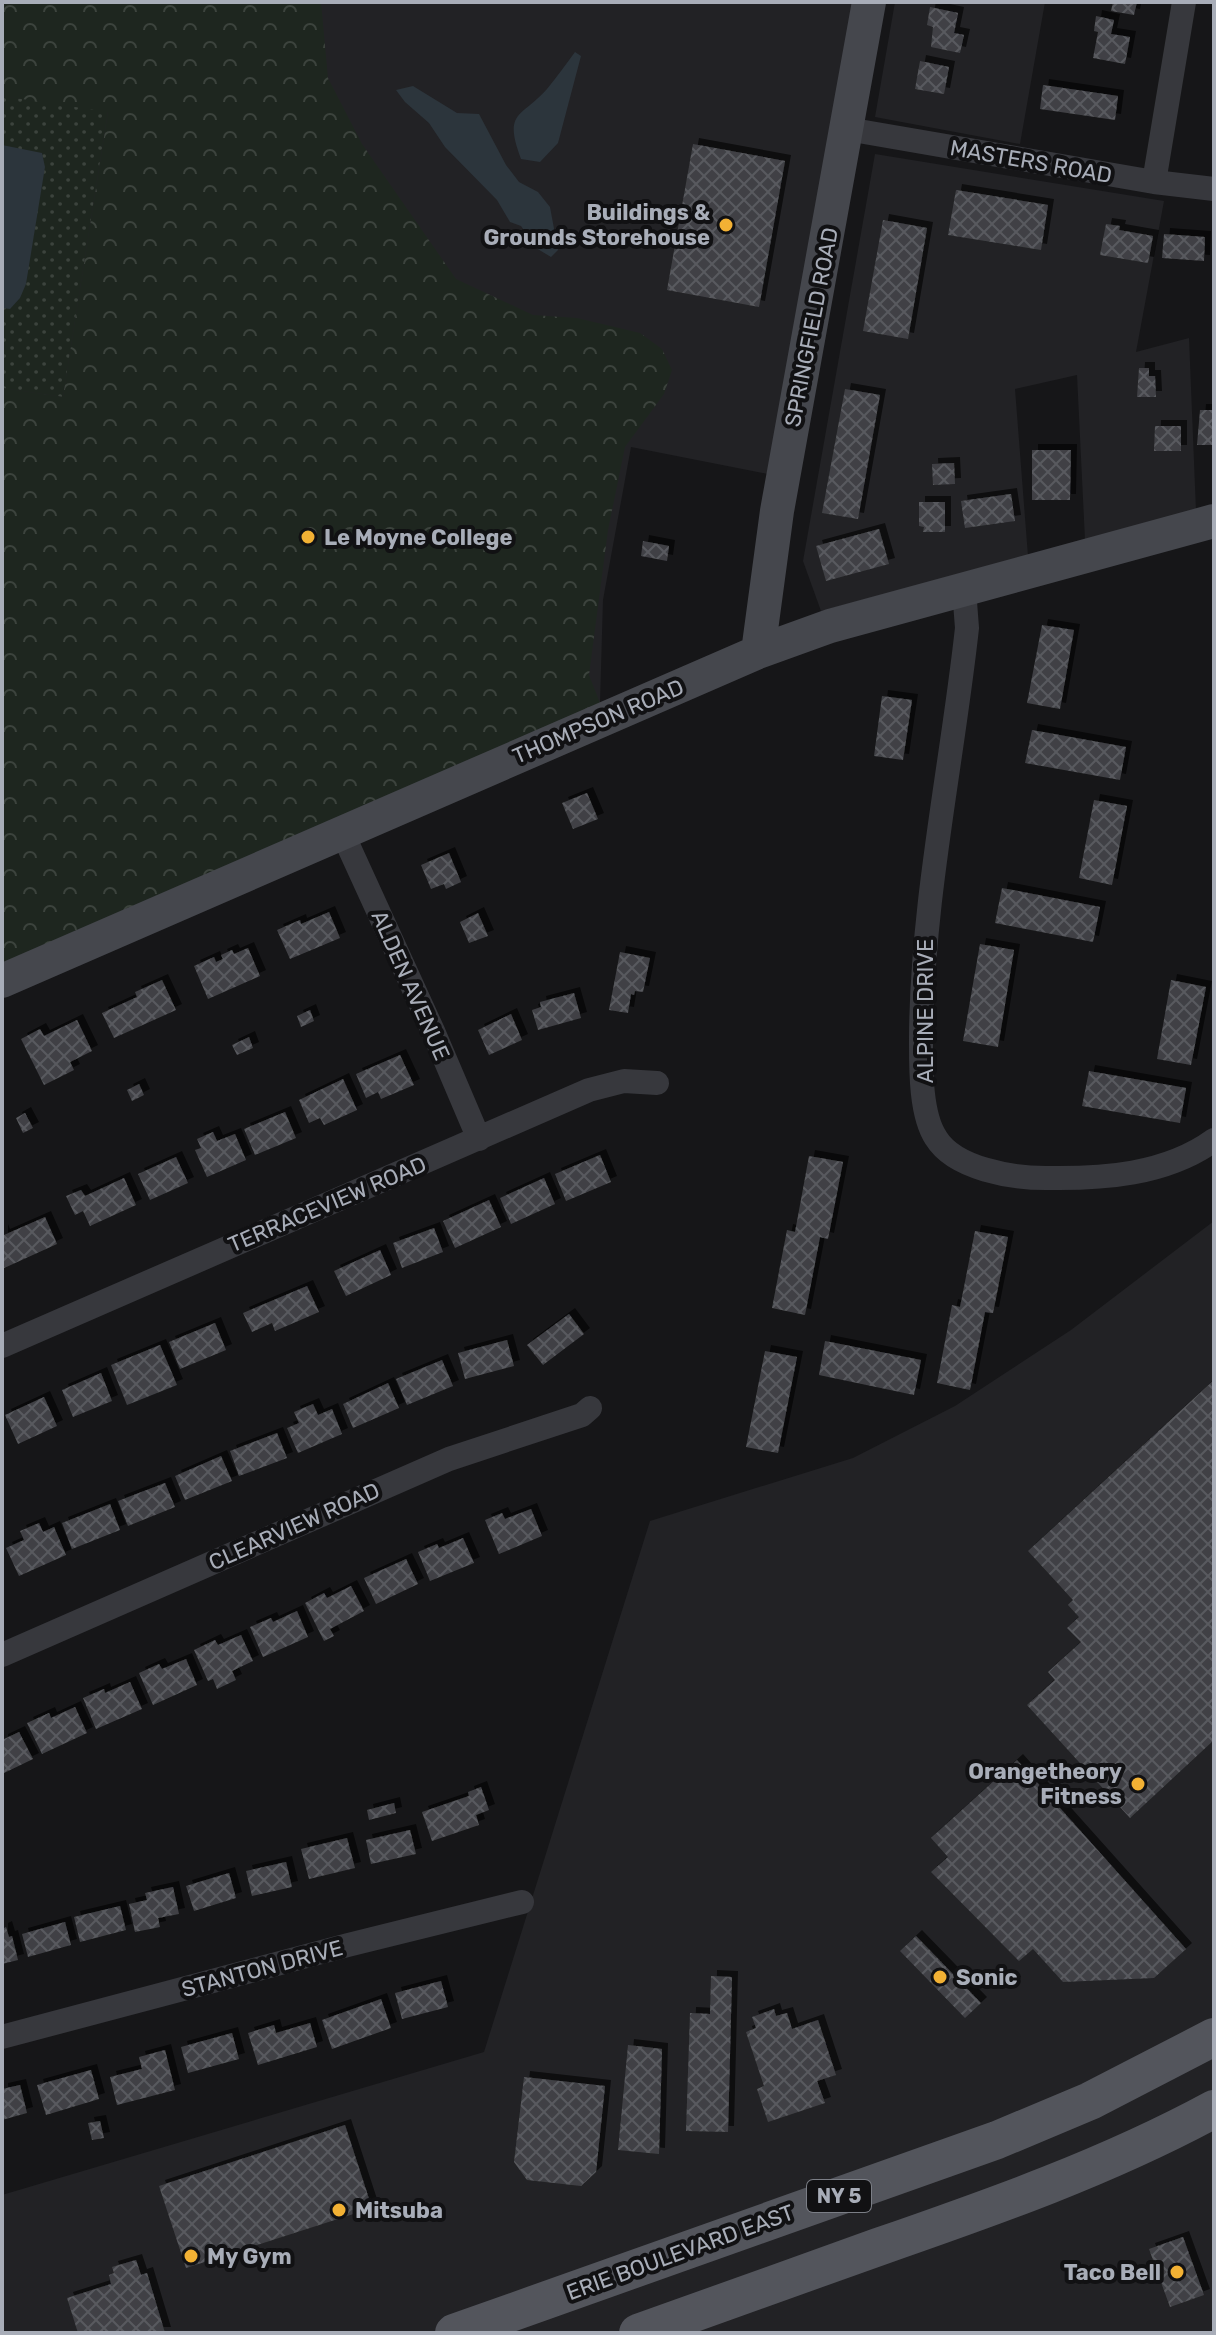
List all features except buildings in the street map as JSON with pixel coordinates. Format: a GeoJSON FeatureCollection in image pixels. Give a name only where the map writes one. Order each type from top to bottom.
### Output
{"type":"FeatureCollection","features":[{"type":"Feature","properties":{"kind":"main road","name":"ERIE BOULEVARD EAST"},"geometry":{"type":"LineString","coordinates":[[454,2333],[997,2140],[1090,2101],[1214,2037]]}},
{"type":"Feature","properties":{"kind":"main road"},"geometry":{"type":"LineString","coordinates":[[638,2333],[1064,2180],[1113,2160],[1214,2109]]}},
{"type":"Feature","properties":{"kind":"street","name":"SPRINGFIELD ROAD"},"geometry":{"type":"LineString","coordinates":[[758,652],[777,511],[869,2]]}},
{"type":"Feature","properties":{"kind":"street"},"geometry":{"type":"LineString","coordinates":[[1154,182],[1184,2]]}},
{"type":"Feature","properties":{"kind":"street","name":"MASTERS ROAD"},"geometry":{"type":"LineString","coordinates":[[847,129],[1154,182],[1214,189]]}},
{"type":"Feature","properties":{"kind":"street","name":"THOMPSON ROAD"},"geometry":{"type":"LineString","coordinates":[[2,981],[758,652],[830,626],[1214,521]]}},
{"type":"Feature","properties":{"kind":"street","name":"ALPINE DRIVE"},"geometry":{"type":"LineString","coordinates":[[964,589],[967,628],[925,930],[921,1070],[931,1130],[937,1141],[958,1156],[983,1170],[1016,1178],[1080,1179],[1128,1174],[1172,1162],[1214,1140]]}},
{"type":"Feature","properties":{"kind":"street","name":"ALDEN AVENUE"},"geometry":{"type":"LineString","coordinates":[[342,832],[479,1139]]}},
{"type":"Feature","properties":{"kind":"street","name":"TERRACEVIEW ROAD"},"geometry":{"type":"LineString","coordinates":[[2,1346],[589,1090],[624,1081],[657,1083]]}},
{"type":"Feature","properties":{"kind":"street","name":"CLEARVIEW ROAD"},"geometry":{"type":"LineString","coordinates":[[2,1655],[449,1459],[582,1415],[590,1408]]}},
{"type":"Feature","properties":{"kind":"street","name":"STANTON DRIVE"},"geometry":{"type":"LineString","coordinates":[[2,2037],[522,1902]]}},
{"type":"Feature","properties":{"kind":"shaded area","name":"Le Moyne College"},"geometry":{"type":"Polygon","coordinates":[[[2,2],[853,2],[768,474],[631,447],[603,600],[600,703],[2,966],[2,2]]]}},
{"type":"Feature","properties":{"kind":"shaded area"},"geometry":{"type":"Polygon","coordinates":[[[895,2],[1045,2],[1020,144],[875,117],[895,2]]]}},
{"type":"Feature","properties":{"kind":"shaded area"},"geometry":{"type":"Polygon","coordinates":[[[575,52],[581,56],[558,143],[540,162],[521,159],[514,123],[547,89],[575,52]]]}},
{"type":"Feature","properties":{"kind":"shaded area"},"geometry":{"type":"Polygon","coordinates":[[[413,86],[457,113],[479,114],[506,165],[519,182],[538,192],[550,207],[558,250],[551,257],[536,248],[521,226],[510,222],[497,200],[445,147],[429,123],[396,90],[413,86]]]}},
{"type":"Feature","properties":{"kind":"shaded area"},"geometry":{"type":"Polygon","coordinates":[[[2,145],[42,153],[45,167],[26,284],[20,298],[10,309],[2,308],[2,145]]]}},
{"type":"Feature","properties":{"kind":"shaded area"},"geometry":{"type":"Polygon","coordinates":[[[875,154],[1164,201],[1136,352],[1189,338],[1196,511],[1085,540],[1077,375],[1015,389],[1028,556],[821,611],[803,561],[875,154]]]}},
{"type":"Feature","properties":{"kind":"shaded area"},"geometry":{"type":"Polygon","coordinates":[[[1214,1221],[1214,2333],[2,2333],[2,2195],[484,2052],[650,1521],[853,1458],[955,1406],[1071,1330],[1214,1221]]]}},
{"type":"Feature","properties":{"kind":"green space","name":"Le Moyne College"},"geometry":{"type":"Polygon","coordinates":[[[2,2],[321,2],[328,78],[362,144],[456,279],[533,315],[577,318],[640,333],[662,349],[672,370],[664,394],[625,447],[608,530],[589,675],[600,703],[2,966],[2,388],[63,397],[108,112],[2,96],[2,2]]]}},
{"type":"Feature","properties":{"kind":"green space"},"geometry":{"type":"Polygon","coordinates":[[[2,96],[108,111],[63,397],[2,388],[2,96]]]}},
{"type":"Feature","properties":{"kind":"place","name":"Buildings & Grounds Storehouse"},"geometry":{"type":"Point","coordinates":[726,225]}},
{"type":"Feature","properties":{"kind":"place","name":"Le Moyne College"},"geometry":{"type":"Point","coordinates":[308,537]}},
{"type":"Feature","properties":{"kind":"place","name":"Orangetheory Fitness"},"geometry":{"type":"Point","coordinates":[1138,1784]}},
{"type":"Feature","properties":{"kind":"place","name":"Sonic"},"geometry":{"type":"Point","coordinates":[940,1977]}},
{"type":"Feature","properties":{"kind":"place","name":"Mitsuba"},"geometry":{"type":"Point","coordinates":[339,2210]}},
{"type":"Feature","properties":{"kind":"place","name":"My Gym"},"geometry":{"type":"Point","coordinates":[191,2256]}},
{"type":"Feature","properties":{"kind":"place","name":"Taco Bell"},"geometry":{"type":"Point","coordinates":[1177,2272]}}]}
